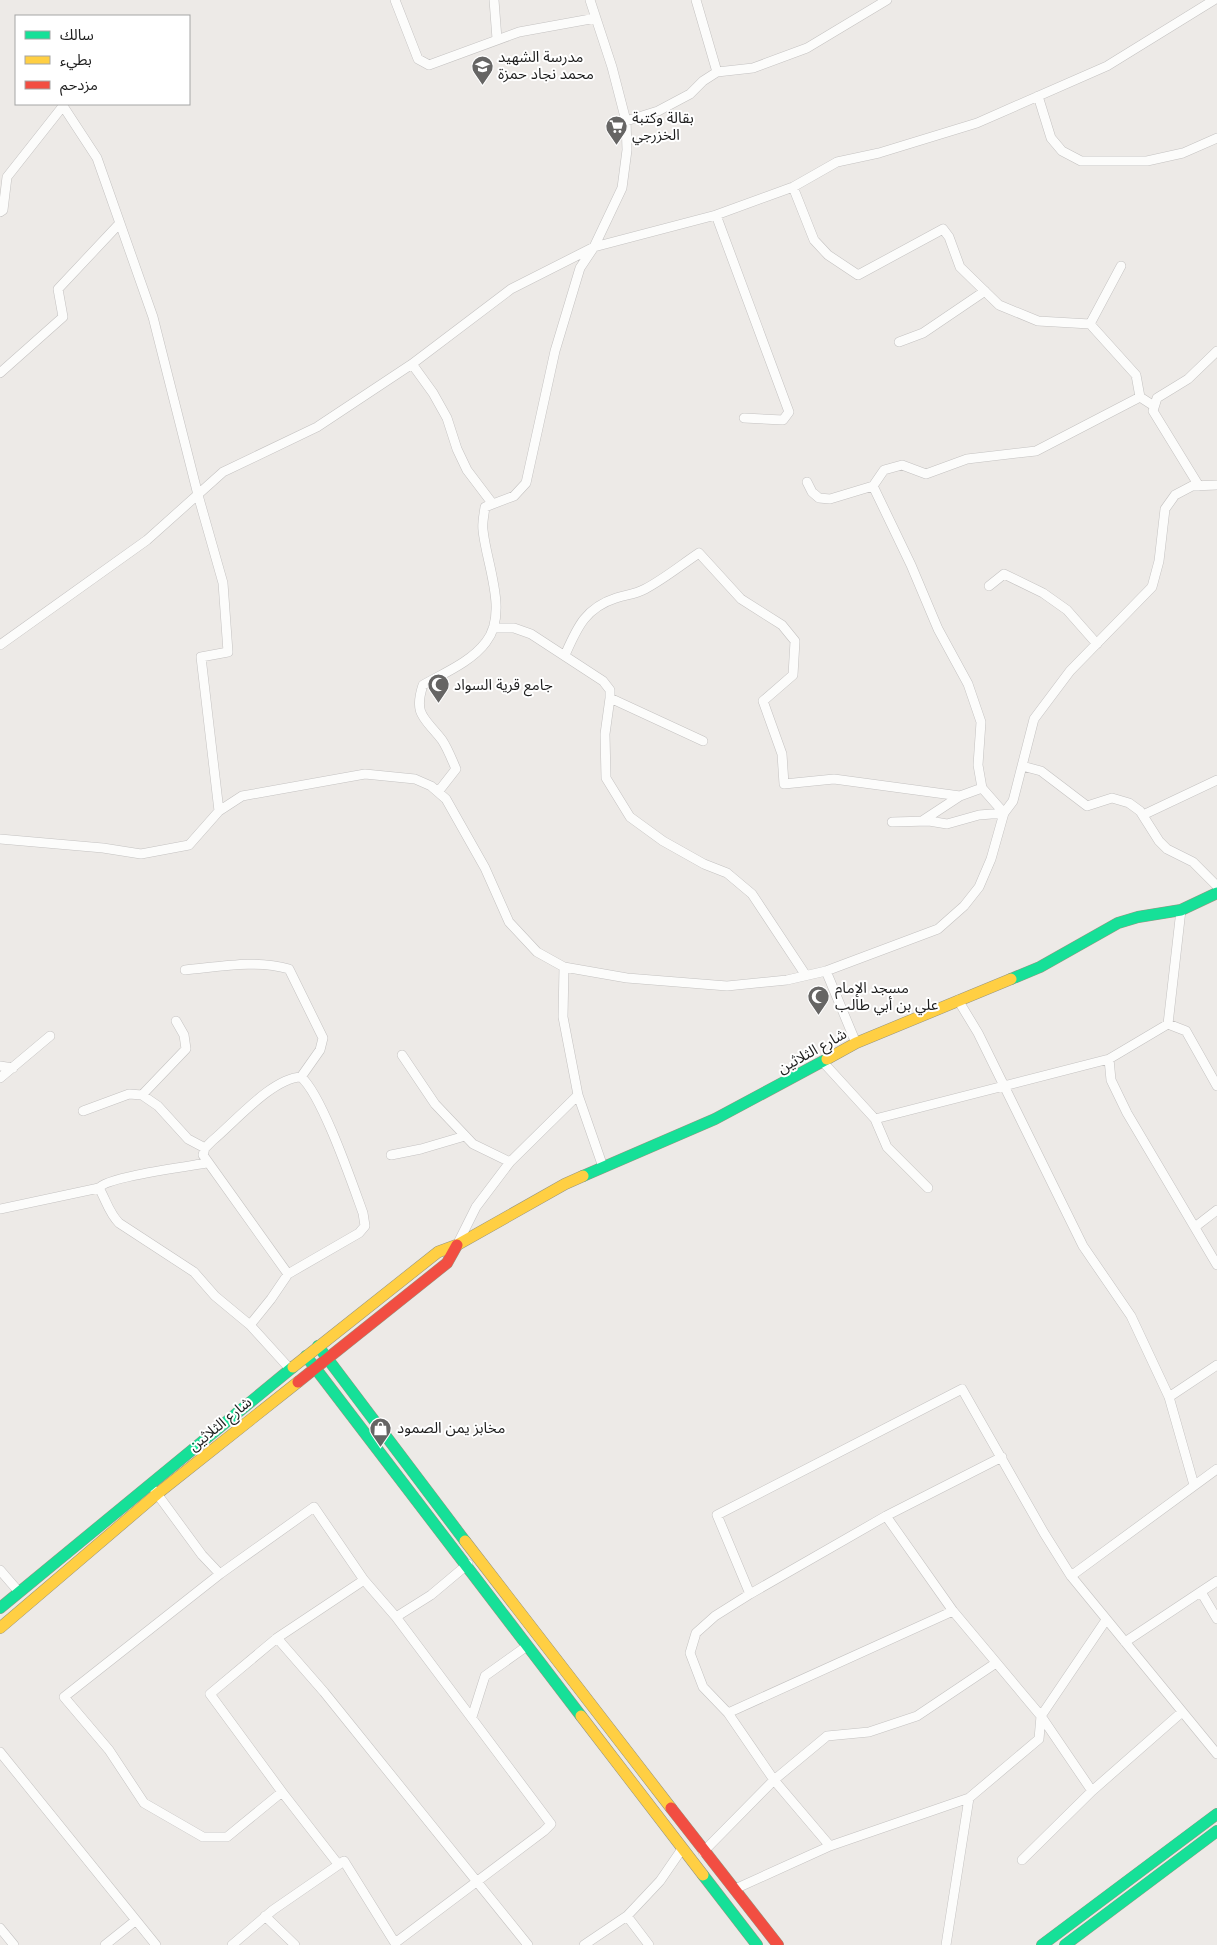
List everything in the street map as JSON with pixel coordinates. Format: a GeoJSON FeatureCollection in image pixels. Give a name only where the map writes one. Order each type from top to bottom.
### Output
{"type":"FeatureCollection","features":[{"type":"Feature","properties":{"kind":"street"},"geometry":{"type":"LineString","coordinates":[[395,0],[412,47],[422,64],[437,63],[519,32],[596,18]]}},
{"type":"Feature","properties":{"kind":"street"},"geometry":{"type":"LineString","coordinates":[[494,0],[497,39]]}},
{"type":"Feature","properties":{"kind":"street"},"geometry":{"type":"LineString","coordinates":[[438,792],[456,769],[443,742],[422,717],[418,701],[423,684],[466,660],[486,642],[492,628],[496,606],[483,529],[485,507],[514,496],[526,483],[555,351],[580,268],[594,247],[622,188],[627,150],[626,122],[590,0]]}},
{"type":"Feature","properties":{"kind":"street"},"geometry":{"type":"LineString","coordinates":[[696,0],[717,72]]}},
{"type":"Feature","properties":{"kind":"street"},"geometry":{"type":"LineString","coordinates":[[626,122],[658,111],[690,94],[703,81],[717,72],[753,68],[807,48],[886,0]]}},
{"type":"Feature","properties":{"kind":"street"},"geometry":{"type":"LineString","coordinates":[[0,645],[147,540],[223,472],[317,426],[412,364],[511,288],[594,247],[716,215],[793,187],[837,162],[878,153],[977,123],[1106,66],[1214,0]]}},
{"type":"Feature","properties":{"kind":"street"},"geometry":{"type":"LineString","coordinates":[[1038,96],[1051,138],[1062,151],[1081,161],[1147,161],[1183,153],[1217,138]]}},
{"type":"Feature","properties":{"kind":"street"},"geometry":{"type":"LineString","coordinates":[[0,212],[3,210],[7,177],[63,106],[97,158],[153,317],[198,495],[223,583],[228,652],[202,657],[219,811]]}},
{"type":"Feature","properties":{"kind":"street"},"geometry":{"type":"LineString","coordinates":[[793,187],[814,240],[828,256],[858,275],[943,229],[949,237],[960,267],[999,305],[1038,321],[1090,324],[1136,375],[1140,398]]}},
{"type":"Feature","properties":{"kind":"street"},"geometry":{"type":"LineString","coordinates":[[716,215],[789,412],[783,420],[744,418]]}},
{"type":"Feature","properties":{"kind":"street"},"geometry":{"type":"LineString","coordinates":[[0,373],[62,317],[58,289],[120,223]]}},
{"type":"Feature","properties":{"kind":"street"},"geometry":{"type":"LineString","coordinates":[[1090,324],[1121,266]]}},
{"type":"Feature","properties":{"kind":"street"},"geometry":{"type":"LineString","coordinates":[[899,342],[922,333],[985,291]]}},
{"type":"Feature","properties":{"kind":"street"},"geometry":{"type":"LineString","coordinates":[[1199,486],[1153,411],[1157,398],[1188,380],[1217,350]]}},
{"type":"Feature","properties":{"kind":"street"},"geometry":{"type":"LineString","coordinates":[[412,364],[433,393],[447,418],[457,449],[467,470],[492,503]]}},
{"type":"Feature","properties":{"kind":"street"},"geometry":{"type":"LineString","coordinates":[[1140,398],[1154,406]]}},
{"type":"Feature","properties":{"kind":"street"},"geometry":{"type":"LineString","coordinates":[[807,482],[812,492],[819,498],[830,499],[873,486],[884,470],[902,465],[926,474],[967,459],[1036,451],[1140,398]]}},
{"type":"Feature","properties":{"kind":"street"},"geometry":{"type":"LineString","coordinates":[[0,839],[103,848],[141,854],[189,845],[219,811],[242,796],[366,774],[415,779],[431,786],[446,799],[485,868],[509,922],[537,952],[564,966],[627,978],[727,986],[787,980],[826,970],[938,929],[964,906],[979,887],[991,859],[1004,813],[1013,801],[1034,719],[1054,690],[1152,587],[1159,561],[1165,509],[1175,495],[1192,486],[1217,485]]}},
{"type":"Feature","properties":{"kind":"street"},"geometry":{"type":"LineString","coordinates":[[873,486],[911,565],[938,629],[968,684],[981,722],[978,765],[982,788],[1004,813]]}},
{"type":"Feature","properties":{"kind":"street"},"geometry":{"type":"LineString","coordinates":[[565,655],[579,623],[591,611],[617,597],[629,597],[646,589],[699,553],[741,599],[782,625],[795,641],[792,675],[763,701],[782,754],[784,784],[834,778],[960,796]]}},
{"type":"Feature","properties":{"kind":"street"},"geometry":{"type":"LineString","coordinates":[[989,586],[1004,574],[1043,593],[1067,610],[1097,644]]}},
{"type":"Feature","properties":{"kind":"street"},"geometry":{"type":"LineString","coordinates":[[492,628],[514,628],[532,634],[603,682],[610,690],[605,734],[606,778],[630,817],[663,841],[704,864],[728,873],[752,894],[805,974]]}},
{"type":"Feature","properties":{"kind":"street"},"geometry":{"type":"LineString","coordinates":[[610,698],[703,741]]}},
{"type":"Feature","properties":{"kind":"street"},"geometry":{"type":"LineString","coordinates":[[1022,766],[1041,771],[1087,806],[1112,798],[1129,803],[1143,815],[1159,841],[1167,849],[1194,862],[1217,886]]}},
{"type":"Feature","properties":{"kind":"street"},"geometry":{"type":"LineString","coordinates":[[1143,815],[1217,780]]}},
{"type":"Feature","properties":{"kind":"street"},"geometry":{"type":"LineString","coordinates":[[922,821],[960,796],[982,788]]}},
{"type":"Feature","properties":{"kind":"street"},"geometry":{"type":"LineString","coordinates":[[892,822],[922,821],[947,824],[980,815],[1004,813]]}},
{"type":"Feature","properties":{"kind":"street","name":"شارع الثلاثين"},"geometry":{"type":"LineString","coordinates":[[0,1628],[153,1489],[290,1369],[438,1252],[457,1245],[528,1203],[603,1167],[715,1119],[856,1043],[1055,960],[1118,923],[1138,916],[1180,910],[1217,893]]}},
{"type":"Feature","properties":{"kind":"street"},"geometry":{"type":"LineString","coordinates":[[1168,1024],[1180,910]]}},
{"type":"Feature","properties":{"kind":"street"},"geometry":{"type":"LineString","coordinates":[[186,970],[251,965],[276,965],[289,969],[323,1038],[320,1050],[301,1077]]}},
{"type":"Feature","properties":{"kind":"street"},"geometry":{"type":"LineString","coordinates":[[564,966],[563,1016],[578,1095],[603,1167]]}},
{"type":"Feature","properties":{"kind":"street"},"geometry":{"type":"LineString","coordinates":[[826,970],[856,1043]]}},
{"type":"Feature","properties":{"kind":"street"},"geometry":{"type":"LineString","coordinates":[[958,1000],[1004,1085],[1083,1246],[1131,1316],[1169,1397],[1194,1485]]}},
{"type":"Feature","properties":{"kind":"street"},"geometry":{"type":"LineString","coordinates":[[142,1095],[186,1049],[184,1035],[176,1021]]}},
{"type":"Feature","properties":{"kind":"street"},"geometry":{"type":"LineString","coordinates":[[874,1119],[1109,1059],[1168,1024]]}},
{"type":"Feature","properties":{"kind":"street"},"geometry":{"type":"LineString","coordinates":[[1168,1024],[1186,1031],[1217,1086]]}},
{"type":"Feature","properties":{"kind":"street"},"geometry":{"type":"LineString","coordinates":[[0,1078],[50,1036]]}},
{"type":"Feature","properties":{"kind":"street"},"geometry":{"type":"LineString","coordinates":[[402,1055],[435,1104],[473,1144],[510,1162]]}},
{"type":"Feature","properties":{"kind":"street"},"geometry":{"type":"LineString","coordinates":[[1109,1059],[1111,1080],[1127,1113],[1217,1265]]}},
{"type":"Feature","properties":{"kind":"street"},"geometry":{"type":"LineString","coordinates":[[822,1061],[874,1119],[887,1147],[928,1188]]}},
{"type":"Feature","properties":{"kind":"street"},"geometry":{"type":"LineString","coordinates":[[0,1066],[13,1068]]}},
{"type":"Feature","properties":{"kind":"street"},"geometry":{"type":"LineString","coordinates":[[250,1325],[272,1299],[288,1274],[359,1233],[365,1226],[363,1214],[327,1123],[307,1082],[301,1077],[293,1077],[275,1086],[205,1148],[203,1155],[288,1274]]}},
{"type":"Feature","properties":{"kind":"street"},"geometry":{"type":"LineString","coordinates":[[83,1111],[129,1094],[142,1095],[158,1106],[188,1139],[205,1148]]}},
{"type":"Feature","properties":{"kind":"street"},"geometry":{"type":"LineString","coordinates":[[457,1245],[476,1207],[510,1162],[578,1095]]}},
{"type":"Feature","properties":{"kind":"street"},"geometry":{"type":"LineString","coordinates":[[390,1155],[422,1149],[465,1136]]}},
{"type":"Feature","properties":{"kind":"street"},"geometry":{"type":"LineString","coordinates":[[0,1209],[99,1188],[104,1183],[124,1178],[207,1163]]}},
{"type":"Feature","properties":{"kind":"street"},"geometry":{"type":"LineString","coordinates":[[99,1188],[111,1215],[119,1223],[194,1272],[215,1296],[250,1325],[290,1369]]}},
{"type":"Feature","properties":{"kind":"street"},"geometry":{"type":"LineString","coordinates":[[1195,1227],[1217,1210]]}},
{"type":"Feature","properties":{"kind":"street","name":"شارع الثلاثين"},"geometry":{"type":"LineString","coordinates":[[0,1608],[448,1263],[457,1245]]}},
{"type":"Feature","properties":{"kind":"street"},"geometry":{"type":"LineString","coordinates":[[318,1346],[538,1638],[703,1852],[735,1888],[778,1945]]}},
{"type":"Feature","properties":{"kind":"street"},"geometry":{"type":"LineString","coordinates":[[306,1356],[468,1564],[527,1646],[757,1945]]}},
{"type":"Feature","properties":{"kind":"street"},"geometry":{"type":"LineString","coordinates":[[1169,1397],[1217,1365]]}},
{"type":"Feature","properties":{"kind":"street"},"geometry":{"type":"LineString","coordinates":[[750,1594],[717,1516],[962,1389],[1044,1533],[1071,1576],[1217,1754]]}},
{"type":"Feature","properties":{"kind":"street"},"geometry":{"type":"LineString","coordinates":[[830,1846],[774,1780],[728,1713],[703,1687],[690,1653],[696,1633],[715,1616],[750,1594],[886,1516],[1002,1457]]}},
{"type":"Feature","properties":{"kind":"street"},"geometry":{"type":"LineString","coordinates":[[1071,1576],[1217,1469]]}},
{"type":"Feature","properties":{"kind":"street"},"geometry":{"type":"LineString","coordinates":[[153,1489],[220,1574]]}},
{"type":"Feature","properties":{"kind":"street"},"geometry":{"type":"LineString","coordinates":[[232,1945],[265,1916],[344,1861],[395,1943],[551,1824],[396,1617],[364,1580],[314,1507],[220,1574],[64,1697],[109,1750],[144,1803],[203,1837],[228,1837],[282,1792]]}},
{"type":"Feature","properties":{"kind":"street"},"geometry":{"type":"LineString","coordinates":[[886,1516],[953,1611],[1040,1716],[1092,1791]]}},
{"type":"Feature","properties":{"kind":"street"},"geometry":{"type":"LineString","coordinates":[[396,1617],[430,1595],[468,1564]]}},
{"type":"Feature","properties":{"kind":"street"},"geometry":{"type":"LineString","coordinates":[[0,1570],[19,1592]]}},
{"type":"Feature","properties":{"kind":"street"},"geometry":{"type":"LineString","coordinates":[[338,1864],[210,1694],[277,1638],[364,1580]]}},
{"type":"Feature","properties":{"kind":"street"},"geometry":{"type":"LineString","coordinates":[[1125,1642],[1217,1581]]}},
{"type":"Feature","properties":{"kind":"street"},"geometry":{"type":"LineString","coordinates":[[1200,1592],[1217,1619]]}},
{"type":"Feature","properties":{"kind":"street"},"geometry":{"type":"LineString","coordinates":[[728,1713],[953,1611]]}},
{"type":"Feature","properties":{"kind":"street"},"geometry":{"type":"LineString","coordinates":[[735,1888],[830,1846],[968,1798],[1039,1739],[1040,1716],[1106,1620]]}},
{"type":"Feature","properties":{"kind":"street"},"geometry":{"type":"LineString","coordinates":[[277,1638],[478,1881],[528,1945]]}},
{"type":"Feature","properties":{"kind":"street"},"geometry":{"type":"LineString","coordinates":[[472,1717],[485,1676],[527,1646]]}},
{"type":"Feature","properties":{"kind":"street"},"geometry":{"type":"LineString","coordinates":[[703,1852],[774,1780],[827,1736],[869,1732],[917,1716],[996,1663]]}},
{"type":"Feature","properties":{"kind":"street"},"geometry":{"type":"LineString","coordinates":[[1022,1860],[1092,1791],[1182,1712]]}},
{"type":"Feature","properties":{"kind":"street"},"geometry":{"type":"LineString","coordinates":[[1,1755],[134,1921],[156,1945]]}},
{"type":"Feature","properties":{"kind":"street"},"geometry":{"type":"LineString","coordinates":[[946,1945],[968,1798]]}},
{"type":"Feature","properties":{"kind":"street"},"geometry":{"type":"LineString","coordinates":[[1042,1945],[1217,1814]]}},
{"type":"Feature","properties":{"kind":"street"},"geometry":{"type":"LineString","coordinates":[[1065,1945],[1217,1831]]}},
{"type":"Feature","properties":{"kind":"street"},"geometry":{"type":"LineString","coordinates":[[584,1945],[627,1916],[660,1881],[682,1849]]}},
{"type":"Feature","properties":{"kind":"street"},"geometry":{"type":"LineString","coordinates":[[265,1916],[295,1945]]}},
{"type":"Feature","properties":{"kind":"street"},"geometry":{"type":"LineString","coordinates":[[627,1916],[649,1945]]}},
{"type":"Feature","properties":{"kind":"street"},"geometry":{"type":"LineString","coordinates":[[105,1945],[134,1921]]}},
{"type":"Feature","properties":{"kind":"street"},"geometry":{"type":"LineString","coordinates":[[0,1928],[14,1945]]}},
{"type":"Feature","properties":{"kind":"traffic: fast"},"geometry":{"type":"LineString","coordinates":[[1011,979],[1040,967],[1118,923],[1138,917],[1181,910],[1217,893]]}},
{"type":"Feature","properties":{"kind":"traffic: fast"},"geometry":{"type":"LineString","coordinates":[[583,1176],[715,1119],[827,1059]]}},
{"type":"Feature","properties":{"kind":"traffic: fast"},"geometry":{"type":"LineString","coordinates":[[318,1346],[465,1541]]}},
{"type":"Feature","properties":{"kind":"traffic: fast"},"geometry":{"type":"LineString","coordinates":[[306,1356],[581,1716]]}},
{"type":"Feature","properties":{"kind":"traffic: fast"},"geometry":{"type":"LineString","coordinates":[[0,1608],[293,1367]]}},
{"type":"Feature","properties":{"kind":"traffic: fast"},"geometry":{"type":"LineString","coordinates":[[1042,1945],[1217,1814]]}},
{"type":"Feature","properties":{"kind":"traffic: fast"},"geometry":{"type":"LineString","coordinates":[[1065,1945],[1217,1831]]}},
{"type":"Feature","properties":{"kind":"traffic: fast"},"geometry":{"type":"LineString","coordinates":[[703,1875],[757,1945]]}},
{"type":"Feature","properties":{"kind":"traffic: slow"},"geometry":{"type":"LineString","coordinates":[[827,1059],[856,1043],[1011,979]]}},
{"type":"Feature","properties":{"kind":"traffic: slow"},"geometry":{"type":"LineString","coordinates":[[293,1367],[438,1252],[457,1245],[565,1184],[583,1176]]}},
{"type":"Feature","properties":{"kind":"traffic: slow"},"geometry":{"type":"LineString","coordinates":[[0,1628],[157,1494],[298,1382]]}},
{"type":"Feature","properties":{"kind":"traffic: slow"},"geometry":{"type":"LineString","coordinates":[[465,1541],[671,1808]]}},
{"type":"Feature","properties":{"kind":"traffic: slow"},"geometry":{"type":"LineString","coordinates":[[581,1716],[703,1875]]}},
{"type":"Feature","properties":{"kind":"traffic: jam"},"geometry":{"type":"LineString","coordinates":[[298,1382],[447,1263],[457,1245]]}},
{"type":"Feature","properties":{"kind":"traffic: jam"},"geometry":{"type":"LineString","coordinates":[[671,1808],[778,1945]]}},
{"type":"Feature","properties":{"kind":"place","name":"مدرسة الشهيد محمد نجاد حمزة"},"geometry":{"type":"Point","coordinates":[482,85]}},
{"type":"Feature","properties":{"kind":"place","name":"بقالة وكتبة الخزرجي"},"geometry":{"type":"Point","coordinates":[616,146]}},
{"type":"Feature","properties":{"kind":"place","name":"جامع قرية السواد"},"geometry":{"type":"Point","coordinates":[438,704]}},
{"type":"Feature","properties":{"kind":"place","name":"مسجد الإمام علي بن أبي طالب"},"geometry":{"type":"Point","coordinates":[819,1016]}},
{"type":"Feature","properties":{"kind":"place","name":"مخابز يمن الصمود"},"geometry":{"type":"Point","coordinates":[381,1447]}}]}
